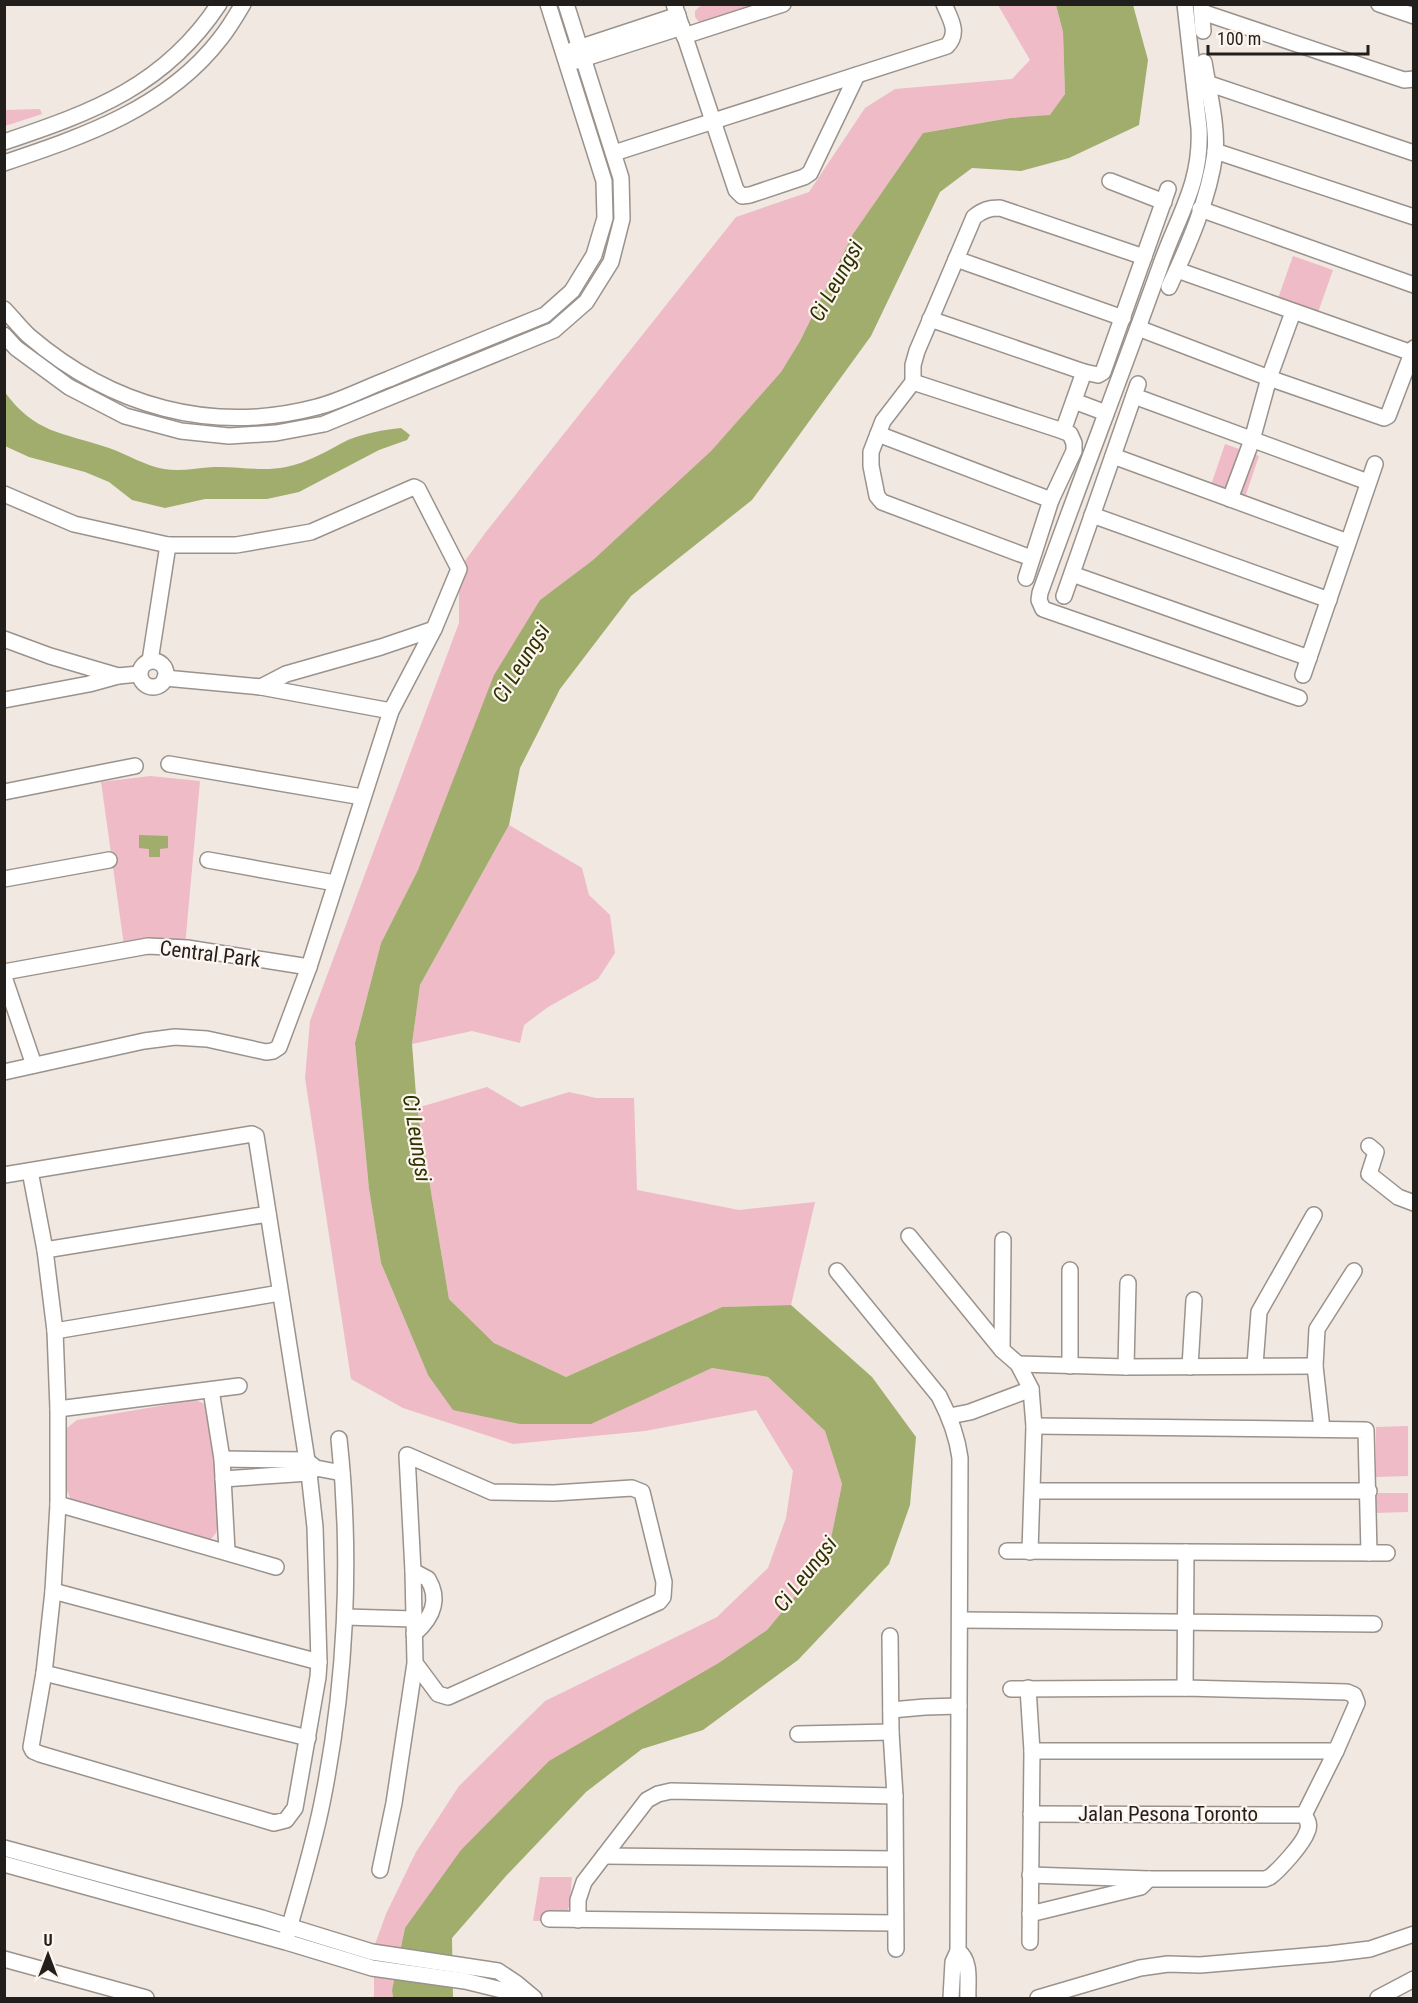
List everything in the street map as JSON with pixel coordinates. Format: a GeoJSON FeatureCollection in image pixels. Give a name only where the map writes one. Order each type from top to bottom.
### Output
{"type":"FeatureCollection","features":[{"type":"Feature","properties":{"kind":"street"},"geometry":{"type":"LineString","coordinates":[[4,142],[78,116],[118,98],[152,77],[205,26],[219,4]]}},
{"type":"Feature","properties":{"kind":"street"},"geometry":{"type":"LineString","coordinates":[[4,163],[74,139],[128,116],[194,67],[220,40],[243,4]]}},
{"type":"Feature","properties":{"kind":"street"},"geometry":{"type":"LineString","coordinates":[[4,309],[28,335],[78,372],[132,399],[184,414],[230,418],[274,416],[319,407],[545,315],[572,291],[594,255],[605,218],[604,181],[548,4]]}},
{"type":"Feature","properties":{"kind":"street"},"geometry":{"type":"LineString","coordinates":[[4,335],[16,348],[69,387],[125,416],[181,431],[229,436],[276,434],[324,424],[554,330],[585,302],[611,262],[622,219],[621,178],[566,4]]}},
{"type":"Feature","properties":{"kind":"street"},"geometry":{"type":"LineString","coordinates":[[565,58],[678,16],[783,4]]}},
{"type":"Feature","properties":{"kind":"street"},"geometry":{"type":"LineString","coordinates":[[614,153],[947,46],[953,39],[954,30],[944,4]]}},
{"type":"Feature","properties":{"kind":"street"},"geometry":{"type":"LineString","coordinates":[[1185,4],[1199,128],[1197,173],[1106,413],[1039,600],[1043,609],[1299,698]]}},
{"type":"Feature","properties":{"kind":"street"},"geometry":{"type":"LineString","coordinates":[[1379,4],[1413,16]]}},
{"type":"Feature","properties":{"kind":"street"},"geometry":{"type":"LineString","coordinates":[[1203,31],[1202,8],[1404,80],[1413,79]]}},
{"type":"Feature","properties":{"kind":"street"},"geometry":{"type":"LineString","coordinates":[[678,16],[736,190],[742,196],[804,177],[810,173],[857,75]]}},
{"type":"Feature","properties":{"kind":"street"},"geometry":{"type":"LineString","coordinates":[[1169,287],[1200,209],[1215,152],[1204,62]]}},
{"type":"Feature","properties":{"kind":"street"},"geometry":{"type":"LineString","coordinates":[[1208,83],[1413,153]]}},
{"type":"Feature","properties":{"kind":"street"},"geometry":{"type":"LineString","coordinates":[[1215,152],[1413,217]]}},
{"type":"Feature","properties":{"kind":"street"},"geometry":{"type":"LineString","coordinates":[[930,320],[1084,372],[1098,375],[1103,372],[1166,195],[1110,182]]}},
{"type":"Feature","properties":{"kind":"street"},"geometry":{"type":"LineString","coordinates":[[1031,558],[882,502],[877,496],[871,466],[871,452],[883,421],[913,382],[916,351],[975,217],[989,208],[1000,208],[1144,257]]}},
{"type":"Feature","properties":{"kind":"street"},"geometry":{"type":"LineString","coordinates":[[1200,209],[1413,285]]}},
{"type":"Feature","properties":{"kind":"street"},"geometry":{"type":"LineString","coordinates":[[956,259],[1123,318]]}},
{"type":"Feature","properties":{"kind":"street"},"geometry":{"type":"LineString","coordinates":[[1138,328],[1269,378],[1386,418],[1413,350],[1293,312],[1177,270]]}},
{"type":"Feature","properties":{"kind":"street"},"geometry":{"type":"LineString","coordinates":[[1230,499],[1252,440],[1269,378],[1293,312]]}},
{"type":"Feature","properties":{"kind":"street"},"geometry":{"type":"LineString","coordinates":[[1063,432],[1084,372]]}},
{"type":"Feature","properties":{"kind":"street"},"geometry":{"type":"LineString","coordinates":[[913,382],[1070,434],[1074,443],[1074,451],[1052,500],[1026,578]]}},
{"type":"Feature","properties":{"kind":"street"},"geometry":{"type":"LineString","coordinates":[[1064,596],[1136,390],[1252,440],[1368,482]]}},
{"type":"Feature","properties":{"kind":"street"},"geometry":{"type":"LineString","coordinates":[[1074,401],[1106,413]]}},
{"type":"Feature","properties":{"kind":"street"},"geometry":{"type":"LineString","coordinates":[[878,434],[1052,500]]}},
{"type":"Feature","properties":{"kind":"street"},"geometry":{"type":"LineString","coordinates":[[1113,456],[1348,542]]}},
{"type":"Feature","properties":{"kind":"street"},"geometry":{"type":"LineString","coordinates":[[1303,675],[1375,464]]}},
{"type":"Feature","properties":{"kind":"street"},"geometry":{"type":"LineString","coordinates":[[4,494],[74,524],[168,545],[236,545],[311,532],[414,487],[418,489],[459,569],[434,628],[391,711],[309,967],[279,1047],[266,1052],[207,1039],[175,1037],[144,1041],[4,1072]]}},
{"type":"Feature","properties":{"kind":"street"},"geometry":{"type":"LineString","coordinates":[[1092,515],[1329,600]]}},
{"type":"Feature","properties":{"kind":"street"},"geometry":{"type":"LineString","coordinates":[[150,661],[168,545]]}},
{"type":"Feature","properties":{"kind":"street"},"geometry":{"type":"LineString","coordinates":[[1072,574],[1309,658]]}},
{"type":"Feature","properties":{"kind":"street"},"geometry":{"type":"LineString","coordinates":[[261,687],[286,674],[381,647],[434,628]]}},
{"type":"Feature","properties":{"kind":"street"},"geometry":{"type":"LineString","coordinates":[[4,639],[50,656],[118,676]]}},
{"type":"Feature","properties":{"kind":"street"},"geometry":{"type":"LineString","coordinates":[[150,661],[159,662],[165,669],[165,678],[160,685],[151,687],[143,683],[140,674],[142,666],[150,661]]}},
{"type":"Feature","properties":{"kind":"street"},"geometry":{"type":"LineString","coordinates":[[4,700],[89,684],[118,676],[140,674]]}},
{"type":"Feature","properties":{"kind":"street"},"geometry":{"type":"LineString","coordinates":[[165,678],[261,687],[391,711]]}},
{"type":"Feature","properties":{"kind":"street"},"geometry":{"type":"LineString","coordinates":[[169,764],[362,797]]}},
{"type":"Feature","properties":{"kind":"street"},"geometry":{"type":"LineString","coordinates":[[4,792],[135,766]]}},
{"type":"Feature","properties":{"kind":"street"},"geometry":{"type":"LineString","coordinates":[[4,879],[109,860]]}},
{"type":"Feature","properties":{"kind":"street"},"geometry":{"type":"LineString","coordinates":[[208,860],[335,883]]}},
{"type":"Feature","properties":{"kind":"street","name":"Central Park"},"geometry":{"type":"LineString","coordinates":[[4,972],[148,946],[187,948],[309,967]]}},
{"type":"Feature","properties":{"kind":"street"},"geometry":{"type":"LineString","coordinates":[[4,977],[34,1065]]}},
{"type":"Feature","properties":{"kind":"street"},"geometry":{"type":"LineString","coordinates":[[4,1175],[252,1134],[256,1136],[310,1467],[315,1527],[319,1662],[295,1808],[286,1820],[274,1823],[33,1751],[31,1747],[44,1673],[53,1591],[58,1504],[58,1409],[55,1331],[45,1250],[30,1171]]}},
{"type":"Feature","properties":{"kind":"street"},"geometry":{"type":"LineString","coordinates":[[1370,1146],[1376,1152],[1369,1174],[1398,1197],[1413,1203]]}},
{"type":"Feature","properties":{"kind":"street"},"geometry":{"type":"LineString","coordinates":[[45,1250],[268,1214]]}},
{"type":"Feature","properties":{"kind":"street"},"geometry":{"type":"LineString","coordinates":[[1255,1365],[1259,1312],[1314,1215]]}},
{"type":"Feature","properties":{"kind":"street"},"geometry":{"type":"LineString","coordinates":[[909,1236],[1002,1350],[1018,1364],[1031,1389],[1034,1426],[1030,1552]]}},
{"type":"Feature","properties":{"kind":"street"},"geometry":{"type":"LineString","coordinates":[[1002,1350],[1003,1240]]}},
{"type":"Feature","properties":{"kind":"street"},"geometry":{"type":"LineString","coordinates":[[1070,1270],[1070,1366]]}},
{"type":"Feature","properties":{"kind":"street"},"geometry":{"type":"LineString","coordinates":[[1322,1429],[1315,1366],[1317,1329],[1354,1271]]}},
{"type":"Feature","properties":{"kind":"street"},"geometry":{"type":"LineString","coordinates":[[837,1272],[939,1396],[950,1416],[957,1438],[960,1458],[958,1951],[952,1962],[951,1998]]}},
{"type":"Feature","properties":{"kind":"street"},"geometry":{"type":"LineString","coordinates":[[1126,1367],[1128,1283]]}},
{"type":"Feature","properties":{"kind":"street"},"geometry":{"type":"LineString","coordinates":[[55,1331],[280,1293]]}},
{"type":"Feature","properties":{"kind":"street"},"geometry":{"type":"LineString","coordinates":[[1190,1367],[1194,1300]]}},
{"type":"Feature","properties":{"kind":"street"},"geometry":{"type":"LineString","coordinates":[[1018,1364],[1126,1367],[1315,1366]]}},
{"type":"Feature","properties":{"kind":"street"},"geometry":{"type":"LineString","coordinates":[[58,1409],[239,1386]]}},
{"type":"Feature","properties":{"kind":"street"},"geometry":{"type":"LineString","coordinates":[[950,1416],[970,1412],[1031,1389]]}},
{"type":"Feature","properties":{"kind":"street"},"geometry":{"type":"LineString","coordinates":[[211,1390],[224,1479],[227,1551]]}},
{"type":"Feature","properties":{"kind":"street"},"geometry":{"type":"LineString","coordinates":[[1034,1426],[1366,1430],[1369,1553]]}},
{"type":"Feature","properties":{"kind":"street"},"geometry":{"type":"LineString","coordinates":[[288,1934],[310,1856],[322,1802],[338,1703],[345,1617],[342,1473],[339,1439]]}},
{"type":"Feature","properties":{"kind":"street"},"geometry":{"type":"LineString","coordinates":[[345,1617],[414,1627],[430,1618],[433,1594],[428,1579],[413,1572],[407,1455],[492,1492],[555,1493],[632,1488],[642,1492],[665,1590],[658,1602],[448,1697],[438,1694],[415,1664]]}},
{"type":"Feature","properties":{"kind":"street"},"geometry":{"type":"LineString","coordinates":[[222,1459],[310,1467],[342,1473]]}},
{"type":"Feature","properties":{"kind":"street"},"geometry":{"type":"LineString","coordinates":[[224,1479],[310,1467]]}},
{"type":"Feature","properties":{"kind":"street"},"geometry":{"type":"LineString","coordinates":[[1033,1491],[1369,1491]]}},
{"type":"Feature","properties":{"kind":"street"},"geometry":{"type":"LineString","coordinates":[[58,1504],[276,1567]]}},
{"type":"Feature","properties":{"kind":"street"},"geometry":{"type":"LineString","coordinates":[[1007,1551],[1387,1553]]}},
{"type":"Feature","properties":{"kind":"street"},"geometry":{"type":"LineString","coordinates":[[1185,1688],[1186,1552]]}},
{"type":"Feature","properties":{"kind":"street"},"geometry":{"type":"LineString","coordinates":[[53,1591],[319,1662]]}},
{"type":"Feature","properties":{"kind":"street"},"geometry":{"type":"LineString","coordinates":[[960,1620],[1374,1624]]}},
{"type":"Feature","properties":{"kind":"street"},"geometry":{"type":"LineString","coordinates":[[380,1870],[394,1803],[415,1664],[414,1627]]}},
{"type":"Feature","properties":{"kind":"street"},"geometry":{"type":"LineString","coordinates":[[890,1636],[891,1732],[895,1796],[896,1949]]}},
{"type":"Feature","properties":{"kind":"street"},"geometry":{"type":"LineString","coordinates":[[44,1673],[308,1738]]}},
{"type":"Feature","properties":{"kind":"street"},"geometry":{"type":"LineString","coordinates":[[1028,1688],[1032,1751],[1030,1942]]}},
{"type":"Feature","properties":{"kind":"street"},"geometry":{"type":"LineString","coordinates":[[1011,1689],[1185,1688],[1347,1692],[1354,1695],[1357,1703],[1304,1815],[1308,1821],[1308,1830],[1304,1838],[1270,1877],[1265,1879],[1149,1879],[1030,1875]]}},
{"type":"Feature","properties":{"kind":"street"},"geometry":{"type":"LineString","coordinates":[[891,1710],[959,1706]]}},
{"type":"Feature","properties":{"kind":"street"},"geometry":{"type":"LineString","coordinates":[[798,1734],[891,1732]]}},
{"type":"Feature","properties":{"kind":"street"},"geometry":{"type":"LineString","coordinates":[[1032,1751],[1336,1751]]}},
{"type":"Feature","properties":{"kind":"street"},"geometry":{"type":"LineString","coordinates":[[578,1920],[578,1900],[584,1882],[647,1800],[658,1794],[671,1791],[895,1796]]}},
{"type":"Feature","properties":{"kind":"street","name":"Jalan Pesona Toronto"},"geometry":{"type":"LineString","coordinates":[[1031,1814],[1304,1815]]}},
{"type":"Feature","properties":{"kind":"street"},"geometry":{"type":"LineString","coordinates":[[4,1848],[288,1934],[372,1968],[465,1981],[536,1998]]}},
{"type":"Feature","properties":{"kind":"street"},"geometry":{"type":"LineString","coordinates":[[604,1856],[895,1859]]}},
{"type":"Feature","properties":{"kind":"street"},"geometry":{"type":"LineString","coordinates":[[4,1864],[288,1934],[372,1952],[498,1971],[536,1998]]}},
{"type":"Feature","properties":{"kind":"street"},"geometry":{"type":"LineString","coordinates":[[1030,1914],[1141,1887],[1149,1879]]}},
{"type":"Feature","properties":{"kind":"street"},"geometry":{"type":"LineString","coordinates":[[549,1919],[896,1923]]}},
{"type":"Feature","properties":{"kind":"street"},"geometry":{"type":"LineString","coordinates":[[1038,1998],[1140,1968],[1168,1964],[1200,1965],[1339,1953],[1370,1949],[1413,1934]]}},
{"type":"Feature","properties":{"kind":"street"},"geometry":{"type":"LineString","coordinates":[[958,1951],[964,1955],[967,1962],[968,1998]]}},
{"type":"Feature","properties":{"kind":"street"},"geometry":{"type":"LineString","coordinates":[[4,1959],[146,1998]]}},
{"type":"Feature","properties":{"kind":"street"},"geometry":{"type":"LineString","coordinates":[[1378,1998],[1413,1979]]}},
{"type":"Feature","properties":{"kind":"shaded area"},"geometry":{"type":"Polygon","coordinates":[[[705,5],[766,5],[707,24],[699,22],[695,17],[695,11],[705,5]]]}},
{"type":"Feature","properties":{"kind":"shaded area"},"geometry":{"type":"Polygon","coordinates":[[[998,5],[1056,5],[1063,32],[1065,94],[1050,116],[1010,118],[923,133],[853,234],[800,341],[781,372],[711,451],[593,560],[540,600],[418,870],[381,943],[355,1043],[369,1189],[381,1263],[428,1375],[658,1393],[712,1368],[768,1377],[825,1431],[842,1484],[827,1558],[767,1630],[717,1664],[405,1928],[392,1990],[393,1998],[374,1998],[374,1947],[386,1914],[416,1852],[459,1786],[545,1701],[717,1617],[768,1568],[786,1518],[793,1471],[756,1410],[645,1431],[513,1444],[403,1408],[351,1379],[305,1078],[310,1021],[459,623],[459,569],[736,217],[809,192],[865,108],[895,89],[1012,79],[1030,60],[998,5]]]}},
{"type":"Feature","properties":{"kind":"shaded area"},"geometry":{"type":"Polygon","coordinates":[[[40,109],[42,114],[5,126],[5,110],[40,109]]]}},
{"type":"Feature","properties":{"kind":"shaded area"},"geometry":{"type":"Polygon","coordinates":[[[1293,256],[1333,270],[1317,315],[1277,301],[1293,256]]]}},
{"type":"Feature","properties":{"kind":"shaded area"},"geometry":{"type":"Polygon","coordinates":[[[1225,444],[1259,456],[1243,503],[1209,491],[1225,444]]]}},
{"type":"Feature","properties":{"kind":"shaded area"},"geometry":{"type":"Polygon","coordinates":[[[150,776],[200,781],[185,946],[124,945],[101,782],[150,776]]]}},
{"type":"Feature","properties":{"kind":"shaded area"},"geometry":{"type":"Polygon","coordinates":[[[509,825],[582,868],[589,895],[610,915],[615,953],[598,979],[548,1007],[524,1025],[520,1043],[472,1031],[412,1044],[420,985],[509,825]]]}},
{"type":"Feature","properties":{"kind":"shaded area"},"geometry":{"type":"Polygon","coordinates":[[[487,1087],[521,1107],[569,1092],[596,1098],[634,1098],[637,1190],[739,1210],[815,1202],[791,1305],[722,1307],[566,1377],[494,1343],[449,1299],[417,1108],[487,1087]]]}},
{"type":"Feature","properties":{"kind":"shaded area"},"geometry":{"type":"Polygon","coordinates":[[[195,1400],[203,1403],[209,1411],[216,1464],[219,1522],[216,1533],[211,1539],[198,1541],[73,1504],[67,1491],[67,1428],[77,1420],[195,1400]]]}},
{"type":"Feature","properties":{"kind":"shaded area"},"geometry":{"type":"Polygon","coordinates":[[[1408,1426],[1408,1476],[1376,1477],[1376,1427],[1408,1426]]]}},
{"type":"Feature","properties":{"kind":"shaded area"},"geometry":{"type":"Polygon","coordinates":[[[1374,1493],[1408,1493],[1408,1512],[1374,1513],[1374,1493]]]}},
{"type":"Feature","properties":{"kind":"shaded area"},"geometry":{"type":"Polygon","coordinates":[[[540,1877],[572,1877],[569,1907],[562,1917],[533,1921],[540,1877]]]}},
{"type":"Feature","properties":{"kind":"water","name":"Ci Leungsi"},"geometry":{"type":"Polygon","coordinates":[[[1056,5],[1133,5],[1148,60],[1139,125],[1069,158],[1021,171],[972,168],[940,192],[871,336],[752,500],[631,596],[560,689],[520,768],[509,825],[420,985],[412,1044],[417,1108],[449,1299],[494,1343],[566,1377],[722,1307],[791,1305],[872,1377],[916,1437],[910,1505],[889,1564],[798,1660],[703,1730],[642,1749],[586,1792],[506,1876],[452,1938],[453,1998],[393,1998],[392,1990],[405,1928],[461,1850],[549,1761],[717,1664],[767,1630],[827,1558],[842,1484],[825,1431],[768,1377],[712,1368],[591,1424],[520,1424],[453,1410],[428,1375],[381,1263],[369,1189],[355,1043],[381,943],[418,870],[494,675],[540,600],[593,560],[711,451],[781,372],[800,341],[853,234],[923,133],[1010,118],[1050,115],[1065,94],[1063,32],[1056,5]]]}},
{"type":"Feature","properties":{"kind":"water"},"geometry":{"type":"Polygon","coordinates":[[[4,391],[15,405],[38,424],[109,448],[150,465],[170,470],[214,467],[259,469],[286,467],[318,456],[348,440],[367,434],[401,428],[410,435],[407,440],[379,450],[299,492],[267,499],[205,499],[165,508],[132,500],[109,482],[85,472],[29,457],[4,445],[4,391]]]}},
{"type":"Feature","properties":{"kind":"water"},"geometry":{"type":"Polygon","coordinates":[[[139,835],[168,836],[168,848],[160,849],[160,857],[149,857],[149,849],[139,848],[139,835]]]}}]}
